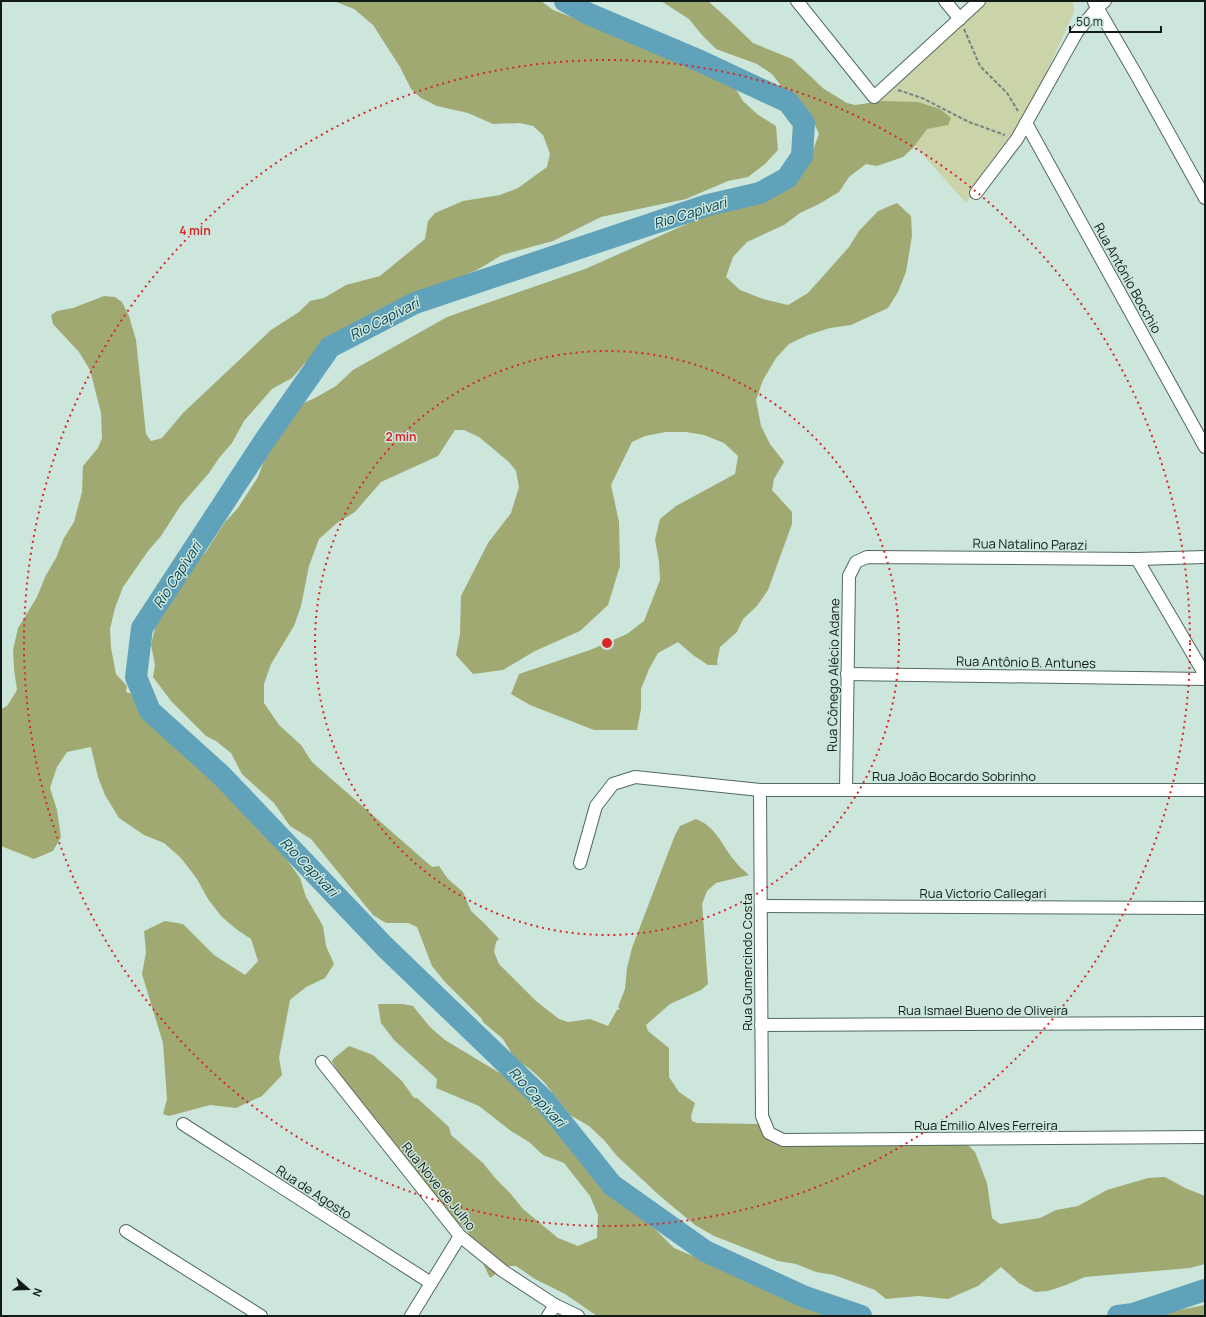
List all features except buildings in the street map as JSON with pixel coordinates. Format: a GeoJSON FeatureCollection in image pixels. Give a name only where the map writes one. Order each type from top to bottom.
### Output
{"type":"FeatureCollection","features":[{"type":"Feature","properties":{"kind":"street"},"geometry":{"type":"LineString","coordinates":[[797,1],[874,97],[979,1]]}},
{"type":"Feature","properties":{"kind":"street"},"geometry":{"type":"LineString","coordinates":[[945,1],[960,19]]}},
{"type":"Feature","properties":{"kind":"street"},"geometry":{"type":"LineString","coordinates":[[976,193],[1017,139],[1077,32],[1099,3],[1205,198]]}},
{"type":"Feature","properties":{"kind":"street","name":"Rua Antônio Bocchio"},"geometry":{"type":"LineString","coordinates":[[1026,123],[1205,447]]}},
{"type":"Feature","properties":{"kind":"street","name":"Rua Natalino Parazi"},"geometry":{"type":"LineString","coordinates":[[856,562],[866,557],[1137,559],[1205,557]]}},
{"type":"Feature","properties":{"kind":"street"},"geometry":{"type":"LineString","coordinates":[[1137,559],[1205,675]]}},
{"type":"Feature","properties":{"kind":"street","name":"Rua Cônego Alécio Adane"},"geometry":{"type":"LineString","coordinates":[[846,790],[848,576],[856,562]]}},
{"type":"Feature","properties":{"kind":"street","name":"Rua Antônio B. Antunes"},"geometry":{"type":"LineString","coordinates":[[847,674],[1205,679]]}},
{"type":"Feature","properties":{"kind":"street","name":"Rua João Bocardo Sobrinho"},"geometry":{"type":"LineString","coordinates":[[580,863],[596,806],[613,784],[635,777],[760,790],[1205,790]]}},
{"type":"Feature","properties":{"kind":"street","name":"Rua Gumercindo Costa"},"geometry":{"type":"LineString","coordinates":[[760,790],[762,1116],[769,1132]]}},
{"type":"Feature","properties":{"kind":"street","name":"Rua Victorio Callegari"},"geometry":{"type":"LineString","coordinates":[[760,906],[1205,908]]}},
{"type":"Feature","properties":{"kind":"street","name":"Rua Ismael Bueno de Oliveira"},"geometry":{"type":"LineString","coordinates":[[761,1025],[1205,1023]]}},
{"type":"Feature","properties":{"kind":"street","name":"Rua Nove de Julho"},"geometry":{"type":"LineString","coordinates":[[322,1062],[460,1236],[503,1271],[555,1305],[578,1316]]}},
{"type":"Feature","properties":{"kind":"street","name":"Rua de Agosto"},"geometry":{"type":"LineString","coordinates":[[183,1124],[431,1283]]}},
{"type":"Feature","properties":{"kind":"street","name":"Rua Emilio Alves Ferreira"},"geometry":{"type":"LineString","coordinates":[[769,1132],[783,1140],[1205,1137]]}},
{"type":"Feature","properties":{"kind":"street"},"geometry":{"type":"LineString","coordinates":[[126,1231],[261,1316]]}},
{"type":"Feature","properties":{"kind":"street"},"geometry":{"type":"LineString","coordinates":[[411,1316],[460,1236]]}},
{"type":"Feature","properties":{"kind":"street"},"geometry":{"type":"LineString","coordinates":[[548,1316],[555,1305]]}},
{"type":"Feature","properties":{"kind":"path"},"geometry":{"type":"LineString","coordinates":[[960,19],[980,66],[1007,93],[1026,123]]}},
{"type":"Feature","properties":{"kind":"path"},"geometry":{"type":"LineString","coordinates":[[886,86],[922,98],[969,122],[1017,139]]}},
{"type":"Feature","properties":{"kind":"green space"},"geometry":{"type":"Polygon","coordinates":[[[334,1],[541,1],[553,10],[675,57],[715,63],[731,81],[743,101],[757,114],[776,126],[778,150],[765,164],[748,177],[728,181],[686,199],[601,217],[553,241],[502,255],[438,290],[382,315],[362,327],[324,355],[305,363],[292,378],[272,389],[244,421],[232,443],[209,473],[181,505],[161,536],[148,551],[123,587],[115,608],[110,629],[111,648],[116,674],[127,686],[126,692],[132,694],[176,744],[259,816],[272,839],[300,878],[306,897],[323,926],[326,946],[334,964],[325,978],[306,987],[290,1000],[279,1058],[282,1075],[262,1096],[236,1108],[210,1105],[169,1116],[163,1114],[167,1099],[163,1043],[142,974],[146,952],[144,931],[165,921],[183,924],[214,955],[245,975],[258,961],[251,939],[221,916],[208,899],[197,879],[181,858],[164,843],[144,835],[119,818],[105,795],[98,777],[91,747],[67,752],[57,767],[50,788],[57,810],[61,837],[53,851],[34,859],[1,846],[1,709],[7,706],[17,690],[13,650],[18,628],[37,597],[64,538],[74,522],[82,492],[83,466],[98,448],[102,438],[101,413],[90,370],[79,352],[53,324],[51,315],[57,311],[73,308],[104,296],[115,297],[122,302],[129,316],[136,340],[146,434],[151,441],[162,438],[183,413],[271,330],[299,312],[310,301],[324,298],[346,285],[380,276],[425,239],[428,221],[435,213],[463,201],[500,195],[518,188],[547,167],[550,154],[543,135],[533,126],[520,123],[493,124],[468,113],[437,106],[421,98],[411,89],[400,67],[373,25],[354,9],[334,1]]]}},
{"type":"Feature","properties":{"kind":"green space"},"geometry":{"type":"Polygon","coordinates":[[[661,1],[708,1],[753,43],[792,59],[824,89],[847,103],[855,105],[882,101],[918,102],[940,109],[951,118],[948,125],[927,129],[913,148],[903,157],[877,166],[866,164],[849,177],[839,192],[800,213],[784,225],[747,242],[733,257],[726,277],[740,290],[763,299],[788,305],[808,293],[849,247],[859,231],[878,211],[897,203],[911,216],[912,236],[906,272],[898,292],[888,308],[851,325],[830,328],[808,335],[789,344],[776,358],[763,380],[756,400],[761,426],[770,444],[784,462],[774,479],[772,490],[792,512],[792,524],[768,590],[757,606],[743,619],[737,632],[720,647],[717,662],[718,665],[708,665],[678,642],[658,653],[649,669],[641,689],[641,709],[637,730],[594,730],[530,705],[511,694],[519,674],[590,650],[627,634],[644,621],[660,580],[659,561],[655,540],[660,519],[676,506],[735,474],[738,456],[724,443],[704,435],[686,432],[666,432],[645,436],[632,442],[611,485],[619,522],[620,566],[608,605],[580,631],[535,651],[503,670],[473,674],[456,655],[460,634],[461,596],[488,543],[511,513],[519,487],[516,471],[509,462],[479,437],[464,430],[455,430],[438,456],[381,482],[355,512],[337,523],[319,539],[309,566],[301,606],[294,626],[271,664],[264,684],[264,703],[279,725],[301,745],[312,762],[432,867],[439,866],[448,879],[463,892],[471,911],[499,939],[496,942],[494,952],[499,964],[536,1001],[559,1019],[568,1022],[590,1019],[608,1026],[617,1010],[620,1009],[618,1007],[625,989],[627,968],[632,948],[675,835],[680,826],[696,819],[708,826],[718,836],[739,866],[749,875],[716,883],[707,891],[702,904],[708,984],[701,990],[670,1004],[646,1025],[648,1031],[669,1048],[669,1077],[679,1092],[695,1103],[691,1116],[692,1121],[697,1123],[757,1124],[785,1134],[965,1142],[975,1152],[987,1183],[992,1218],[1000,1224],[1040,1218],[1056,1210],[1078,1206],[1107,1190],[1148,1178],[1165,1177],[1185,1188],[1205,1196],[1205,1264],[1190,1268],[1085,1277],[1048,1291],[1035,1292],[1019,1283],[1001,1267],[978,1286],[948,1299],[918,1296],[886,1299],[875,1290],[834,1275],[816,1272],[796,1264],[778,1261],[714,1236],[695,1225],[660,1196],[617,1156],[604,1140],[589,1126],[570,1115],[544,1082],[530,1069],[515,1059],[503,1039],[483,1022],[482,1019],[445,982],[432,966],[417,927],[408,923],[386,923],[373,915],[311,839],[290,826],[274,803],[242,774],[231,753],[216,741],[206,736],[171,701],[153,677],[155,665],[151,645],[164,599],[179,582],[189,566],[205,553],[225,522],[238,508],[258,477],[273,436],[287,422],[297,406],[336,386],[353,370],[447,317],[585,269],[721,209],[778,181],[813,150],[819,134],[811,116],[798,108],[772,74],[757,64],[716,49],[689,19],[661,1]]]}},
{"type":"Feature","properties":{"kind":"green space"},"geometry":{"type":"Polygon","coordinates":[[[986,1],[1073,1],[1074,12],[1024,122],[966,203],[877,103],[986,1]]]}},
{"type":"Feature","properties":{"kind":"green space"},"geometry":{"type":"Polygon","coordinates":[[[378,1004],[403,1004],[413,1006],[430,1027],[445,1040],[498,1072],[518,1080],[560,1123],[571,1143],[585,1159],[588,1166],[618,1192],[674,1248],[714,1265],[718,1265],[779,1288],[795,1298],[835,1314],[847,1316],[597,1316],[565,1294],[535,1279],[516,1266],[507,1266],[490,1278],[468,1232],[409,1178],[332,1062],[333,1059],[349,1046],[373,1055],[402,1081],[414,1098],[417,1098],[449,1127],[451,1135],[483,1163],[523,1209],[558,1238],[578,1246],[597,1238],[598,1215],[590,1196],[564,1163],[543,1155],[529,1142],[511,1131],[479,1106],[436,1088],[437,1079],[394,1040],[381,1023],[378,1004]]]}},
{"type":"Feature","properties":{"kind":"green space"},"geometry":{"type":"Polygon","coordinates":[[[1205,1305],[1205,1316],[1158,1316],[1174,1311],[1205,1305]]]}},
{"type":"Feature","properties":{"kind":"waterway","name":"Rio Capivari"},"geometry":{"type":"LineString","coordinates":[[565,1],[589,14],[700,61],[788,102],[804,123],[802,156],[787,178],[760,193],[708,205],[415,303],[330,347],[265,440],[142,628],[136,677],[150,711],[221,775],[385,947],[545,1101],[612,1185],[705,1251],[805,1297],[861,1316]]}},
{"type":"Feature","properties":{"kind":"waterway","name":"Rio Capivari"},"geometry":{"type":"LineString","coordinates":[[1118,1316],[1133,1314],[1205,1290]]}}]}
